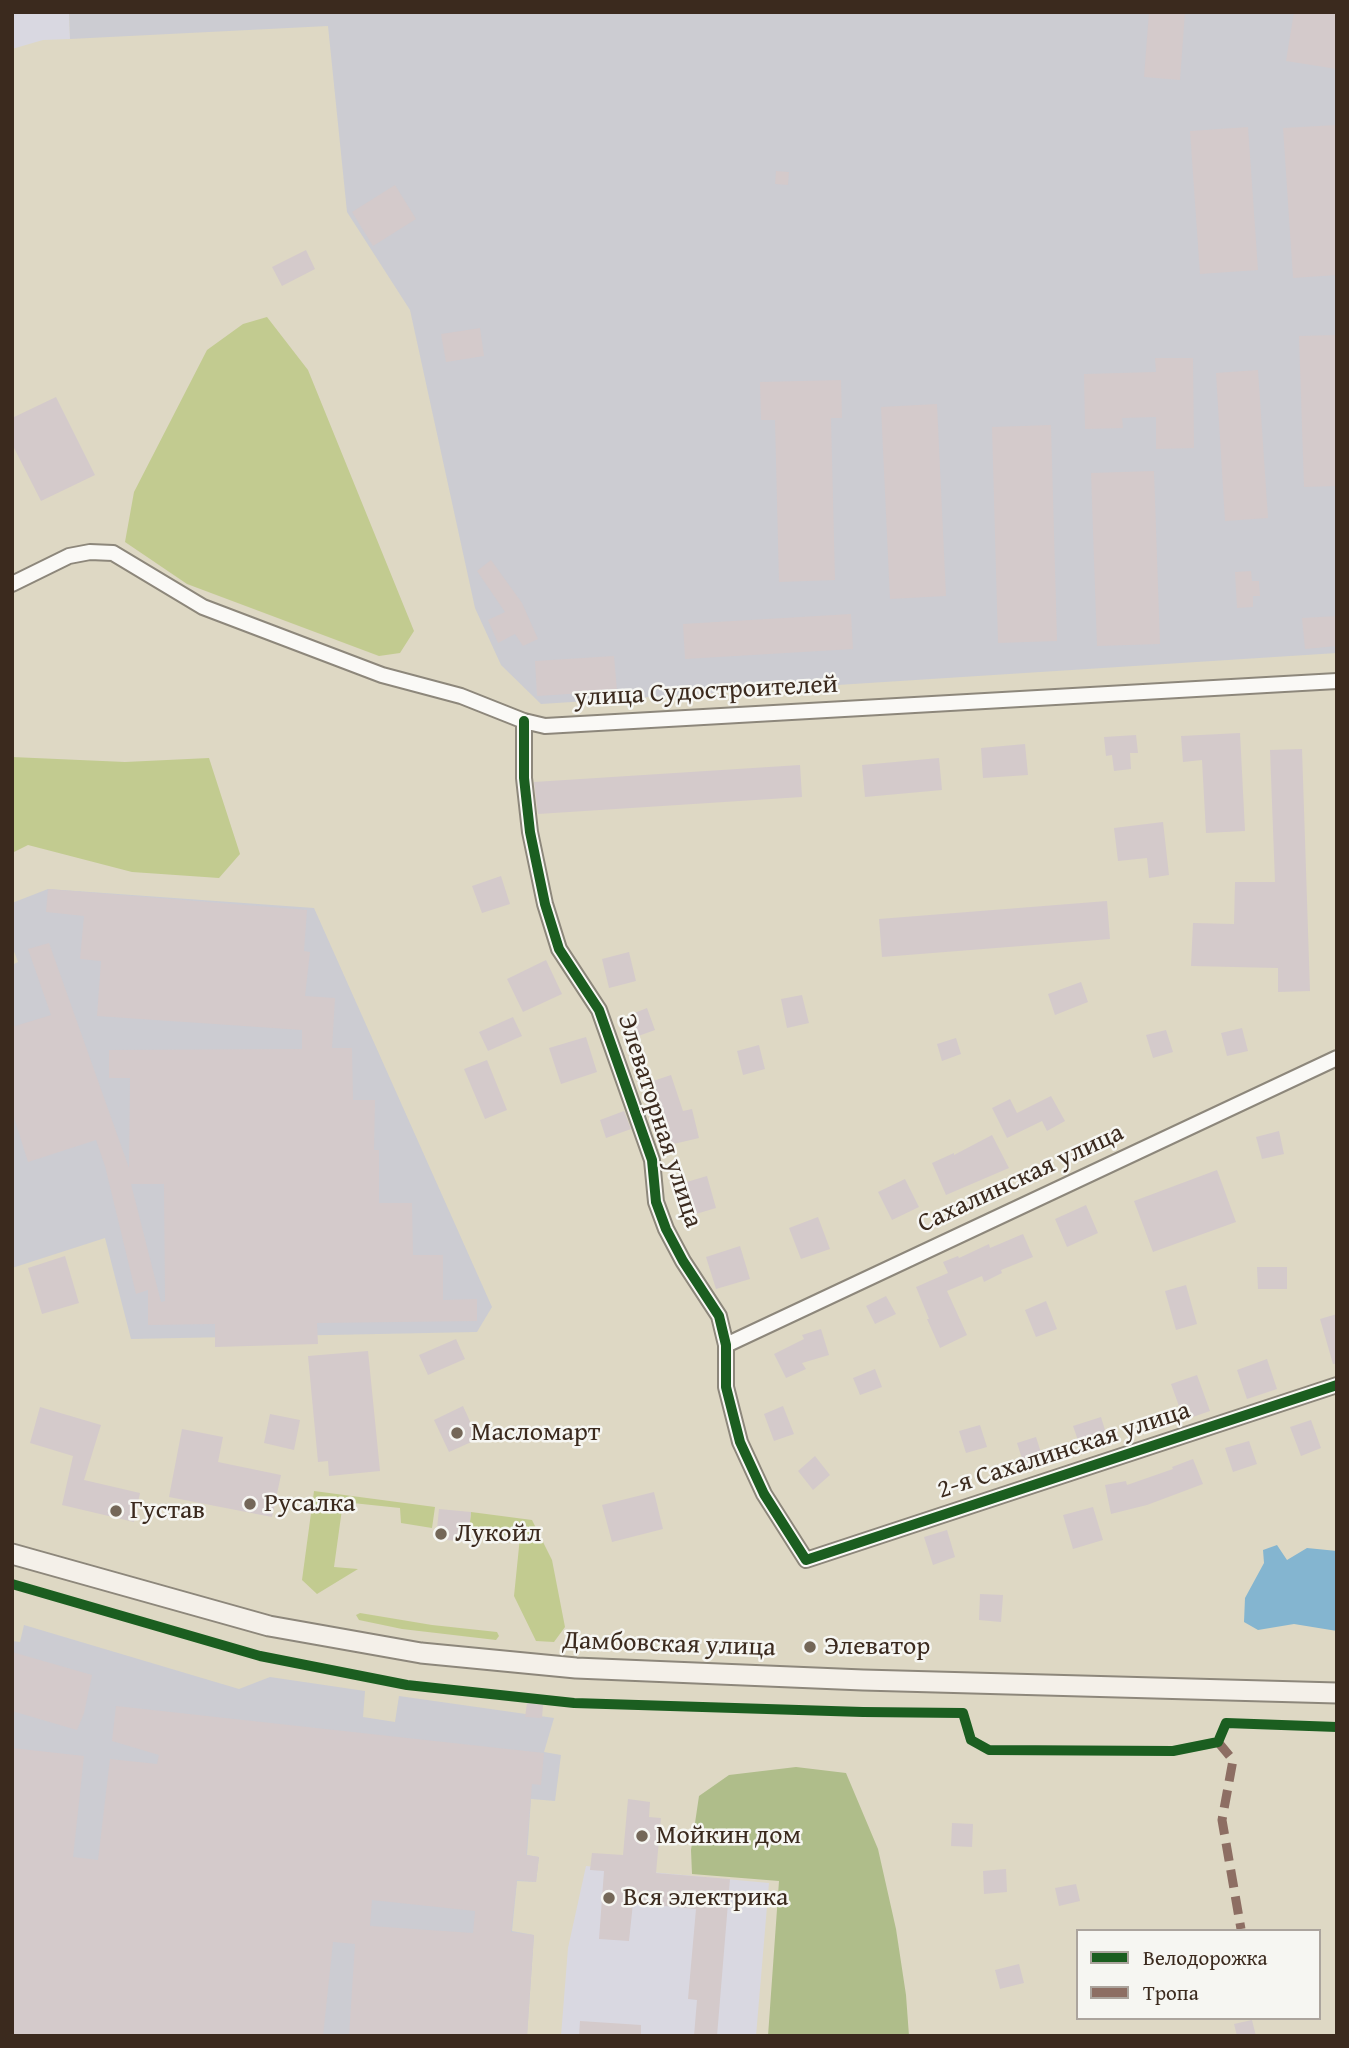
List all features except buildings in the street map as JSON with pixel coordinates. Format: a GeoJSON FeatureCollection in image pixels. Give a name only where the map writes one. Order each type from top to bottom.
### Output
{"type":"FeatureCollection","features":[{"type":"Feature","properties":{"kind":"main road","name":"Дамбовская улица"},"geometry":{"type":"LineString","coordinates":[[12,1554],[269,1626],[463,1658],[576,1668],[1337,1693]]}},
{"type":"Feature","properties":{"kind":"street","name":"улица Судостроителей"},"geometry":{"type":"LineString","coordinates":[[12,584],[69,556],[90,552],[113,554],[204,607],[382,675],[461,696],[524,721],[545,726],[1337,681]]}},
{"type":"Feature","properties":{"kind":"street","name":"Элеваторная улица"},"geometry":{"type":"LineString","coordinates":[[524,721],[524,778],[530,832],[545,904],[559,949],[599,1010],[653,1160],[656,1202],[666,1229],[683,1261],[719,1316],[726,1345],[726,1387],[740,1442],[764,1494],[806,1560]]}},
{"type":"Feature","properties":{"kind":"street","name":"Сахалинская улица"},"geometry":{"type":"LineString","coordinates":[[726,1345],[1337,1058]]}},
{"type":"Feature","properties":{"kind":"street","name":"2-я Сахалинская улица"},"geometry":{"type":"LineString","coordinates":[[806,1560],[1337,1385]]}},
{"type":"Feature","properties":{"kind":"shaded area"},"geometry":{"type":"Polygon","coordinates":[[[12,12],[69,12],[70,39],[43,40],[12,49],[12,12]]]}},
{"type":"Feature","properties":{"kind":"shaded area"},"geometry":{"type":"Polygon","coordinates":[[[69,12],[1337,12],[1337,653],[541,704],[501,665],[475,608],[410,310],[347,212],[328,26],[70,39],[69,12]]]}},
{"type":"Feature","properties":{"kind":"shaded area"},"geometry":{"type":"Polygon","coordinates":[[[48,889],[314,908],[492,1307],[477,1332],[131,1339],[105,1238],[12,1268],[12,965],[18,962],[12,946],[12,903],[48,889]]]}},
{"type":"Feature","properties":{"kind":"shaded area"},"geometry":{"type":"Polygon","coordinates":[[[24,1625],[239,1689],[270,1677],[365,1691],[363,1717],[395,1722],[399,1696],[554,1718],[544,1752],[561,1755],[555,1801],[531,1799],[527,1855],[539,1857],[536,1882],[517,1881],[512,1931],[534,1935],[527,2036],[12,2036],[12,1641],[20,1642],[24,1625]]]}},
{"type":"Feature","properties":{"kind":"shaded area"},"geometry":{"type":"Polygon","coordinates":[[[586,1866],[769,1883],[756,2036],[561,2036],[568,1948],[586,1866]]]}},
{"type":"Feature","properties":{"kind":"green space"},"geometry":{"type":"Polygon","coordinates":[[[267,317],[308,370],[414,631],[400,653],[379,656],[187,584],[125,542],[134,492],[207,350],[243,324],[267,317]]]}},
{"type":"Feature","properties":{"kind":"green space"},"geometry":{"type":"Polygon","coordinates":[[[12,757],[125,762],[209,758],[240,854],[219,878],[132,872],[28,845],[12,853],[12,757]]]}},
{"type":"Feature","properties":{"kind":"green space"},"geometry":{"type":"Polygon","coordinates":[[[314,1491],[435,1507],[432,1528],[401,1523],[400,1508],[343,1502],[334,1567],[358,1569],[317,1594],[302,1580],[314,1491]]]}},
{"type":"Feature","properties":{"kind":"green space"},"geometry":{"type":"Polygon","coordinates":[[[471,1512],[532,1520],[552,1560],[565,1627],[554,1642],[536,1641],[514,1596],[520,1537],[469,1531],[471,1512]]]}},
{"type":"Feature","properties":{"kind":"green space"},"geometry":{"type":"Polygon","coordinates":[[[360,1613],[497,1632],[499,1636],[496,1640],[402,1629],[359,1620],[356,1615],[360,1613]]]}},
{"type":"Feature","properties":{"kind":"green space"},"geometry":{"type":"Polygon","coordinates":[[[796,1767],[846,1773],[878,1849],[896,1929],[909,2036],[768,2036],[779,1881],[692,1874],[691,1850],[699,1796],[729,1775],[796,1767]]]}},
{"type":"Feature","properties":{"kind":"water"},"geometry":{"type":"Polygon","coordinates":[[[1277,1545],[1287,1560],[1307,1548],[1337,1551],[1337,1631],[1294,1624],[1258,1630],[1244,1622],[1245,1598],[1264,1563],[1263,1550],[1277,1545]]]}},
{"type":"Feature","properties":{"kind":"marked path"},"geometry":{"type":"LineString","coordinates":[[1218,1742],[1233,1760],[1222,1820],[1241,1929]]}},
{"type":"Feature","properties":{"kind":"cycle path"},"geometry":{"type":"LineString","coordinates":[[524,721],[524,778],[530,832],[545,904],[559,949],[599,1010],[652,1160],[656,1202],[666,1229],[683,1261],[719,1316],[726,1345],[726,1387],[740,1442],[764,1494],[806,1560],[1337,1385]]}},
{"type":"Feature","properties":{"kind":"cycle path"},"geometry":{"type":"LineString","coordinates":[[12,1584],[260,1656],[407,1685],[574,1703],[963,1713],[971,1740],[989,1750],[1173,1751],[1218,1742],[1226,1723],[1337,1727]]}},
{"type":"Feature","properties":{"kind":"place","name":"Масломарт"},"geometry":{"type":"Point","coordinates":[457,1433]}},
{"type":"Feature","properties":{"kind":"place","name":"Русалка"},"geometry":{"type":"Point","coordinates":[250,1504]}},
{"type":"Feature","properties":{"kind":"place","name":"Густав"},"geometry":{"type":"Point","coordinates":[116,1511]}},
{"type":"Feature","properties":{"kind":"place","name":"Лукойл"},"geometry":{"type":"Point","coordinates":[441,1534]}},
{"type":"Feature","properties":{"kind":"place","name":"Элеватор"},"geometry":{"type":"Point","coordinates":[810,1647]}},
{"type":"Feature","properties":{"kind":"place","name":"Мойкин дом"},"geometry":{"type":"Point","coordinates":[642,1836]}},
{"type":"Feature","properties":{"kind":"place","name":"Вся электрика"},"geometry":{"type":"Point","coordinates":[609,1898]}}]}
